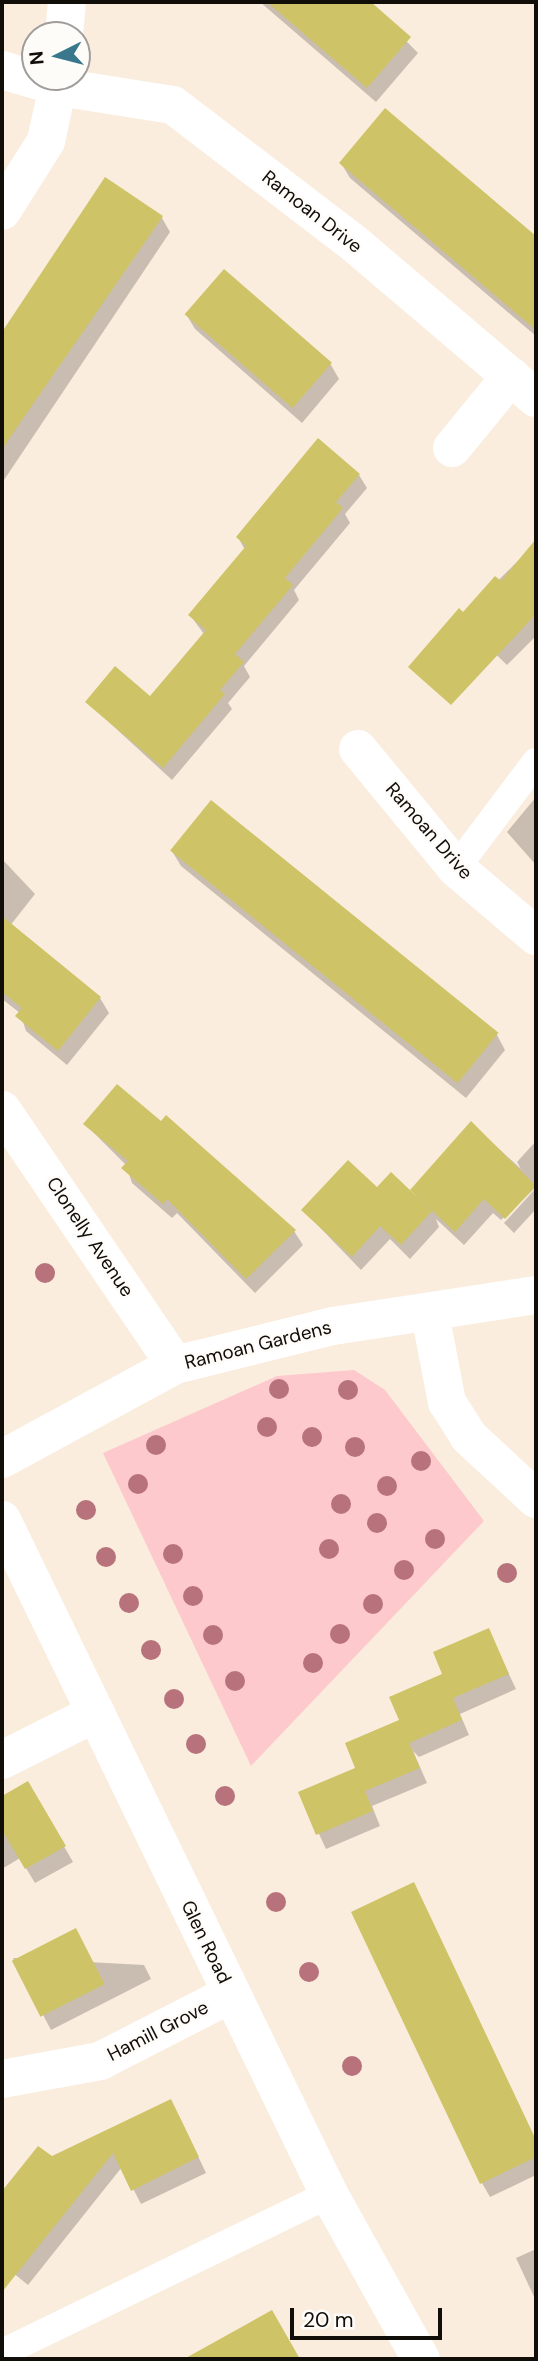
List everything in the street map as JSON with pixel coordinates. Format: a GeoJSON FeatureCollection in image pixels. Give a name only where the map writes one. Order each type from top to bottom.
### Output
{"type":"FeatureCollection","features":[{"type":"Feature","properties":{"kind":"street"},"geometry":{"type":"LineString","coordinates":[[65,21],[67,2]]}},
{"type":"Feature","properties":{"kind":"street","name":"Ramoan Drive"},"geometry":{"type":"LineString","coordinates":[[2,70],[21,74]]}},
{"type":"Feature","properties":{"kind":"street","name":"Ramoan Drive"},"geometry":{"type":"LineString","coordinates":[[91,88],[173,105],[356,245],[523,387]]}},
{"type":"Feature","properties":{"kind":"street"},"geometry":{"type":"LineString","coordinates":[[2,211],[46,141],[58,91]]}},
{"type":"Feature","properties":{"kind":"street"},"geometry":{"type":"LineString","coordinates":[[452,448],[523,387]]}},
{"type":"Feature","properties":{"kind":"street","name":"Ramoan Drive"},"geometry":{"type":"LineString","coordinates":[[358,749],[456,867],[536,936]]}},
{"type":"Feature","properties":{"kind":"street","name":"Clonelly Avenue"},"geometry":{"type":"LineString","coordinates":[[2,1110],[175,1365]]}},
{"type":"Feature","properties":{"kind":"street","name":"Ramoan Gardens"},"geometry":{"type":"LineString","coordinates":[[2,1459],[175,1365],[264,1340],[536,1295]]}},
{"type":"Feature","properties":{"kind":"street"},"geometry":{"type":"LineString","coordinates":[[430,1314],[447,1402],[469,1437],[536,1499]]}},
{"type":"Feature","properties":{"kind":"street","name":"Glen Road"},"geometry":{"type":"LineString","coordinates":[[2,1520],[329,2194],[421,2359]]}},
{"type":"Feature","properties":{"kind":"street"},"geometry":{"type":"LineString","coordinates":[[2,1760],[96,1713]]}},
{"type":"Feature","properties":{"kind":"street","name":"Hamill Grove"},"geometry":{"type":"LineString","coordinates":[[2,2079],[100,2060],[231,1994]]}},
{"type":"Feature","properties":{"kind":"lane"},"geometry":{"type":"LineString","coordinates":[[456,867],[536,762]]}},
{"type":"Feature","properties":{"kind":"lane"},"geometry":{"type":"LineString","coordinates":[[2,2353],[329,2194]]}},
{"type":"Feature","properties":{"kind":"shaded area"},"geometry":{"type":"Polygon","coordinates":[[[354,1370],[385,1390],[484,1521],[251,1766],[103,1453],[277,1376],[354,1370]]]}},
{"type":"Feature","properties":{"kind":"building"},"geometry":{"type":"Polygon","coordinates":[[[267,2],[371,2],[411,37],[367,88],[267,2]]]}},
{"type":"Feature","properties":{"kind":"building"},"geometry":{"type":"Polygon","coordinates":[[[385,108],[536,236],[536,330],[339,163],[385,108]]]}},
{"type":"Feature","properties":{"kind":"building"},"geometry":{"type":"Polygon","coordinates":[[[105,177],[163,216],[2,449],[2,332],[105,177]]]}},
{"type":"Feature","properties":{"kind":"building"},"geometry":{"type":"Polygon","coordinates":[[[224,269],[332,363],[293,408],[185,314],[224,269]]]}},
{"type":"Feature","properties":{"kind":"building"},"geometry":{"type":"Polygon","coordinates":[[[318,438],[360,474],[336,502],[343,508],[285,578],[293,585],[235,654],[244,662],[220,690],[225,694],[163,768],[85,702],[115,666],[150,696],[206,630],[188,615],[246,546],[236,537],[318,438]]]}},
{"type":"Feature","properties":{"kind":"building"},"geometry":{"type":"Polygon","coordinates":[[[536,539],[536,614],[451,705],[408,667],[459,608],[463,612],[495,576],[501,581],[536,539]]]}},
{"type":"Feature","properties":{"kind":"building"},"geometry":{"type":"Polygon","coordinates":[[[211,800],[499,1033],[458,1083],[170,851],[211,800]]]}},
{"type":"Feature","properties":{"kind":"building"},"geometry":{"type":"Polygon","coordinates":[[[2,916],[101,997],[58,1051],[15,1016],[22,1008],[2,992],[2,916]]]}},
{"type":"Feature","properties":{"kind":"building"},"geometry":{"type":"Polygon","coordinates":[[[117,1084],[161,1121],[166,1115],[296,1230],[246,1279],[167,1199],[163,1204],[121,1168],[128,1161],[83,1124],[117,1084]]]}},
{"type":"Feature","properties":{"kind":"building"},"geometry":{"type":"Polygon","coordinates":[[[471,1121],[536,1186],[505,1219],[484,1199],[455,1232],[410,1190],[471,1121]]]}},
{"type":"Feature","properties":{"kind":"building"},"geometry":{"type":"Polygon","coordinates":[[[348,1160],[377,1187],[391,1172],[432,1211],[401,1245],[380,1226],[352,1257],[301,1210],[348,1160]]]}},
{"type":"Feature","properties":{"kind":"building"},"geometry":{"type":"Polygon","coordinates":[[[489,1628],[509,1674],[453,1698],[462,1720],[409,1743],[420,1768],[365,1791],[373,1811],[316,1835],[298,1792],[355,1768],[345,1743],[399,1720],[389,1697],[442,1674],[433,1652],[489,1628]]]}},
{"type":"Feature","properties":{"kind":"building"},"geometry":{"type":"Polygon","coordinates":[[[28,1781],[66,1846],[25,1869],[2,1830],[2,1796],[28,1781]]]}},
{"type":"Feature","properties":{"kind":"building"},"geometry":{"type":"Polygon","coordinates":[[[414,1882],[536,2140],[536,2157],[480,2184],[351,1912],[414,1882]]]}},
{"type":"Feature","properties":{"kind":"building"},"geometry":{"type":"Polygon","coordinates":[[[76,1928],[105,1984],[40,2017],[12,1961],[76,1928]]]}},
{"type":"Feature","properties":{"kind":"building"},"geometry":{"type":"Polygon","coordinates":[[[171,2099],[199,2157],[131,2191],[113,2153],[2,2292],[2,2191],[38,2146],[52,2156],[171,2099]]]}},
{"type":"Feature","properties":{"kind":"building"},"geometry":{"type":"Polygon","coordinates":[[[272,2310],[300,2359],[184,2359],[272,2310]]]}}]}
